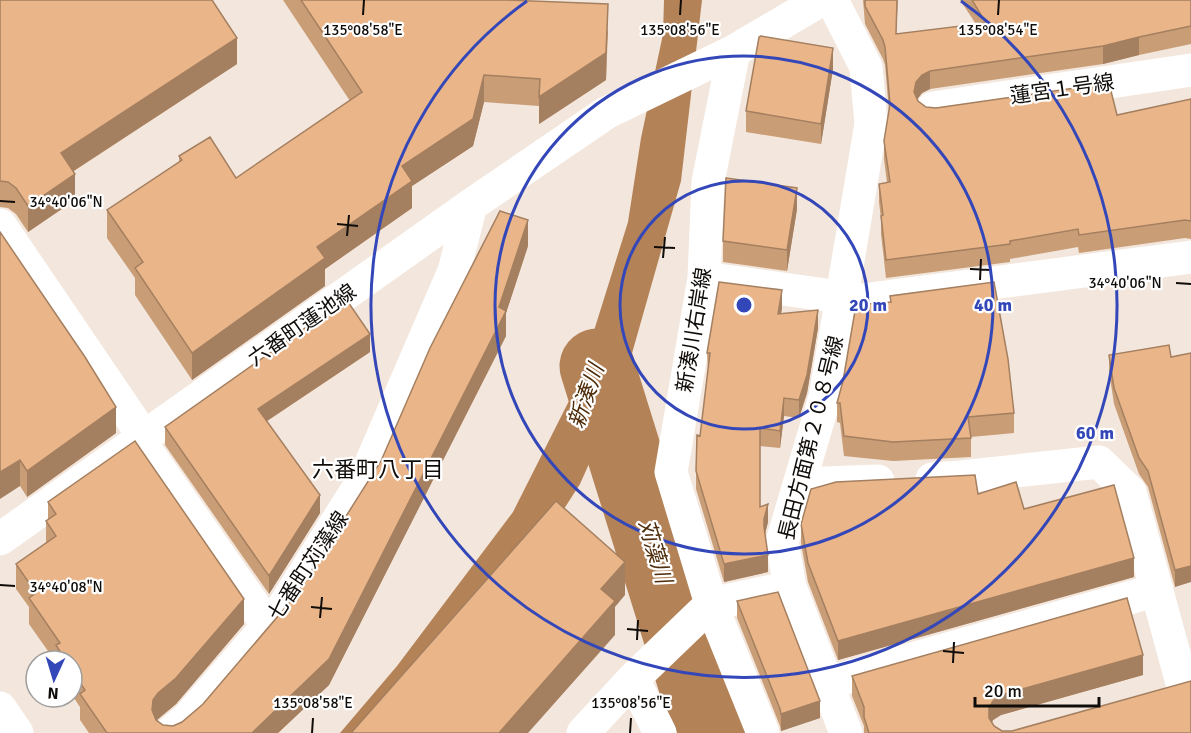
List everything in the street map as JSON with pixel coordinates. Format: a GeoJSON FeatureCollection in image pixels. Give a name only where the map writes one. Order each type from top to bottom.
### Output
{"type":"FeatureCollection","features":[{"type":"Feature","properties":{"kind":"street"},"geometry":{"type":"LineString","coordinates":[[734,51],[821,0]]}},
{"type":"Feature","properties":{"kind":"street","name":"長田方面第２０８号線"},"geometry":{"type":"LineString","coordinates":[[832,0],[866,67],[871,124],[825,398],[782,542],[790,587],[846,733]]}},
{"type":"Feature","properties":{"kind":"street","name":"六番町蓮池線"},"geometry":{"type":"LineString","coordinates":[[0,539],[471,205],[606,113],[734,51]]}},
{"type":"Feature","properties":{"kind":"street","name":"新湊川右岸線"},"geometry":{"type":"LineString","coordinates":[[734,51],[708,182],[704,278],[671,472],[711,604],[763,733]]}},
{"type":"Feature","properties":{"kind":"street","name":"蓮宮１号線"},"geometry":{"type":"LineString","coordinates":[[933,108],[1191,70]]}},
{"type":"Feature","properties":{"kind":"street","name":"七番町苅藻線"},"geometry":{"type":"LineString","coordinates":[[170,733],[189,717],[282,609],[365,477],[454,271],[471,205]]}},
{"type":"Feature","properties":{"kind":"street"},"geometry":{"type":"LineString","coordinates":[[0,225],[268,626]]}},
{"type":"Feature","properties":{"kind":"street"},"geometry":{"type":"LineString","coordinates":[[704,278],[862,300],[1191,257]]}},
{"type":"Feature","properties":{"kind":"street"},"geometry":{"type":"LineString","coordinates":[[799,484],[960,477],[1099,462],[1130,492],[1156,590],[1186,682],[1149,693]]}},
{"type":"Feature","properties":{"kind":"street"},"geometry":{"type":"LineString","coordinates":[[583,733],[633,679],[711,604],[790,587]]}},
{"type":"Feature","properties":{"kind":"street"},"geometry":{"type":"LineString","coordinates":[[827,683],[1156,590]]}},
{"type":"Feature","properties":{"kind":"street"},"geometry":{"type":"LineString","coordinates":[[633,679],[660,733]]}},
{"type":"Feature","properties":{"kind":"street"},"geometry":{"type":"LineString","coordinates":[[0,708],[17,733]]}},
{"type":"Feature","properties":{"kind":"water","name":"新湊川"},"geometry":{"type":"Polygon","coordinates":[[[664,0],[702,0],[681,181],[621,392],[580,484],[487,629],[389,733],[340,733],[397,666],[513,512],[577,385],[628,222],[641,138],[663,34],[664,0]]]}},
{"type":"Feature","properties":{"kind":"building"},"geometry":{"type":"Polygon","coordinates":[[[0,0],[212,0],[237,38],[61,153],[75,174],[28,206],[16,188],[8,182],[0,181],[0,0]]]}},
{"type":"Feature","properties":{"kind":"building"},"geometry":{"type":"Polygon","coordinates":[[[301,0],[506,0],[608,4],[606,53],[539,97],[540,79],[484,75],[473,119],[402,166],[412,181],[317,247],[325,258],[192,353],[135,268],[143,262],[107,210],[182,160],[179,156],[210,137],[236,178],[362,92],[301,0]]]}},
{"type":"Feature","properties":{"kind":"building"},"geometry":{"type":"Polygon","coordinates":[[[865,0],[897,0],[896,34],[986,23],[972,0],[1191,0],[1191,26],[1103,46],[930,71],[916,82],[914,92],[918,101],[926,107],[936,108],[1109,83],[1117,115],[1191,99],[1191,221],[1079,235],[1078,229],[1010,241],[1010,244],[886,260],[879,184],[890,182],[884,141],[890,104],[885,47],[865,6],[865,0]]]}},
{"type":"Feature","properties":{"kind":"building"},"geometry":{"type":"Polygon","coordinates":[[[761,36],[833,48],[821,124],[746,111],[761,36]]]}},
{"type":"Feature","properties":{"kind":"building"},"geometry":{"type":"Polygon","coordinates":[[[726,178],[797,188],[787,250],[723,241],[726,178]]]}},
{"type":"Feature","properties":{"kind":"building"},"geometry":{"type":"Polygon","coordinates":[[[500,211],[528,220],[499,307],[506,311],[329,659],[252,733],[107,733],[84,700],[84,649],[58,649],[56,645],[60,643],[29,598],[36,593],[16,564],[56,536],[46,521],[56,514],[48,502],[135,441],[244,599],[176,678],[153,700],[152,710],[156,720],[163,725],[173,726],[182,722],[203,704],[296,595],[381,461],[430,348],[500,211]]]}},
{"type":"Feature","properties":{"kind":"building"},"geometry":{"type":"Polygon","coordinates":[[[0,232],[116,407],[27,471],[20,460],[0,472],[0,232]]]}},
{"type":"Feature","properties":{"kind":"building"},"geometry":{"type":"Polygon","coordinates":[[[719,282],[782,290],[778,314],[818,310],[807,375],[799,400],[784,398],[780,431],[760,428],[760,507],[768,504],[764,527],[768,555],[724,564],[696,471],[697,435],[700,436],[710,353],[707,353],[719,282]]]}},
{"type":"Feature","properties":{"kind":"building"},"geometry":{"type":"Polygon","coordinates":[[[994,282],[1008,359],[1014,413],[968,417],[971,438],[893,442],[844,436],[840,403],[837,403],[856,305],[891,302],[890,296],[994,282]]]}},
{"type":"Feature","properties":{"kind":"building"},"geometry":{"type":"Polygon","coordinates":[[[346,299],[370,334],[258,409],[320,495],[269,576],[165,427],[346,299]]]}},
{"type":"Feature","properties":{"kind":"building"},"geometry":{"type":"Polygon","coordinates":[[[1169,345],[1171,357],[1191,353],[1191,566],[1175,570],[1148,471],[1139,458],[1114,388],[1109,355],[1169,345]]]}},
{"type":"Feature","properties":{"kind":"building"},"geometry":{"type":"Polygon","coordinates":[[[975,475],[978,494],[1016,482],[1024,509],[1114,485],[1134,558],[838,641],[808,563],[801,524],[811,489],[836,482],[975,475]]]}},
{"type":"Feature","properties":{"kind":"building"},"geometry":{"type":"Polygon","coordinates":[[[556,501],[625,562],[601,589],[615,601],[499,733],[351,733],[556,501]]]}},
{"type":"Feature","properties":{"kind":"building"},"geometry":{"type":"Polygon","coordinates":[[[778,592],[820,701],[781,714],[737,601],[778,592]]]}},
{"type":"Feature","properties":{"kind":"building"},"geometry":{"type":"Polygon","coordinates":[[[1127,598],[1143,655],[1001,695],[993,701],[989,708],[989,718],[994,726],[1002,731],[1012,731],[1191,681],[1191,733],[869,733],[864,717],[864,707],[852,676],[1127,598]]]}},
{"type":"Feature","properties":{"kind":"waterway","name":"苅藻川"},"geometry":{"type":"LineString","coordinates":[[597,366],[695,681],[718,733]]}},
{"type":"Feature","properties":{"kind":"district","name":"六番町八丁目"},"geometry":{"type":"Point","coordinates":[378,469]}}]}
